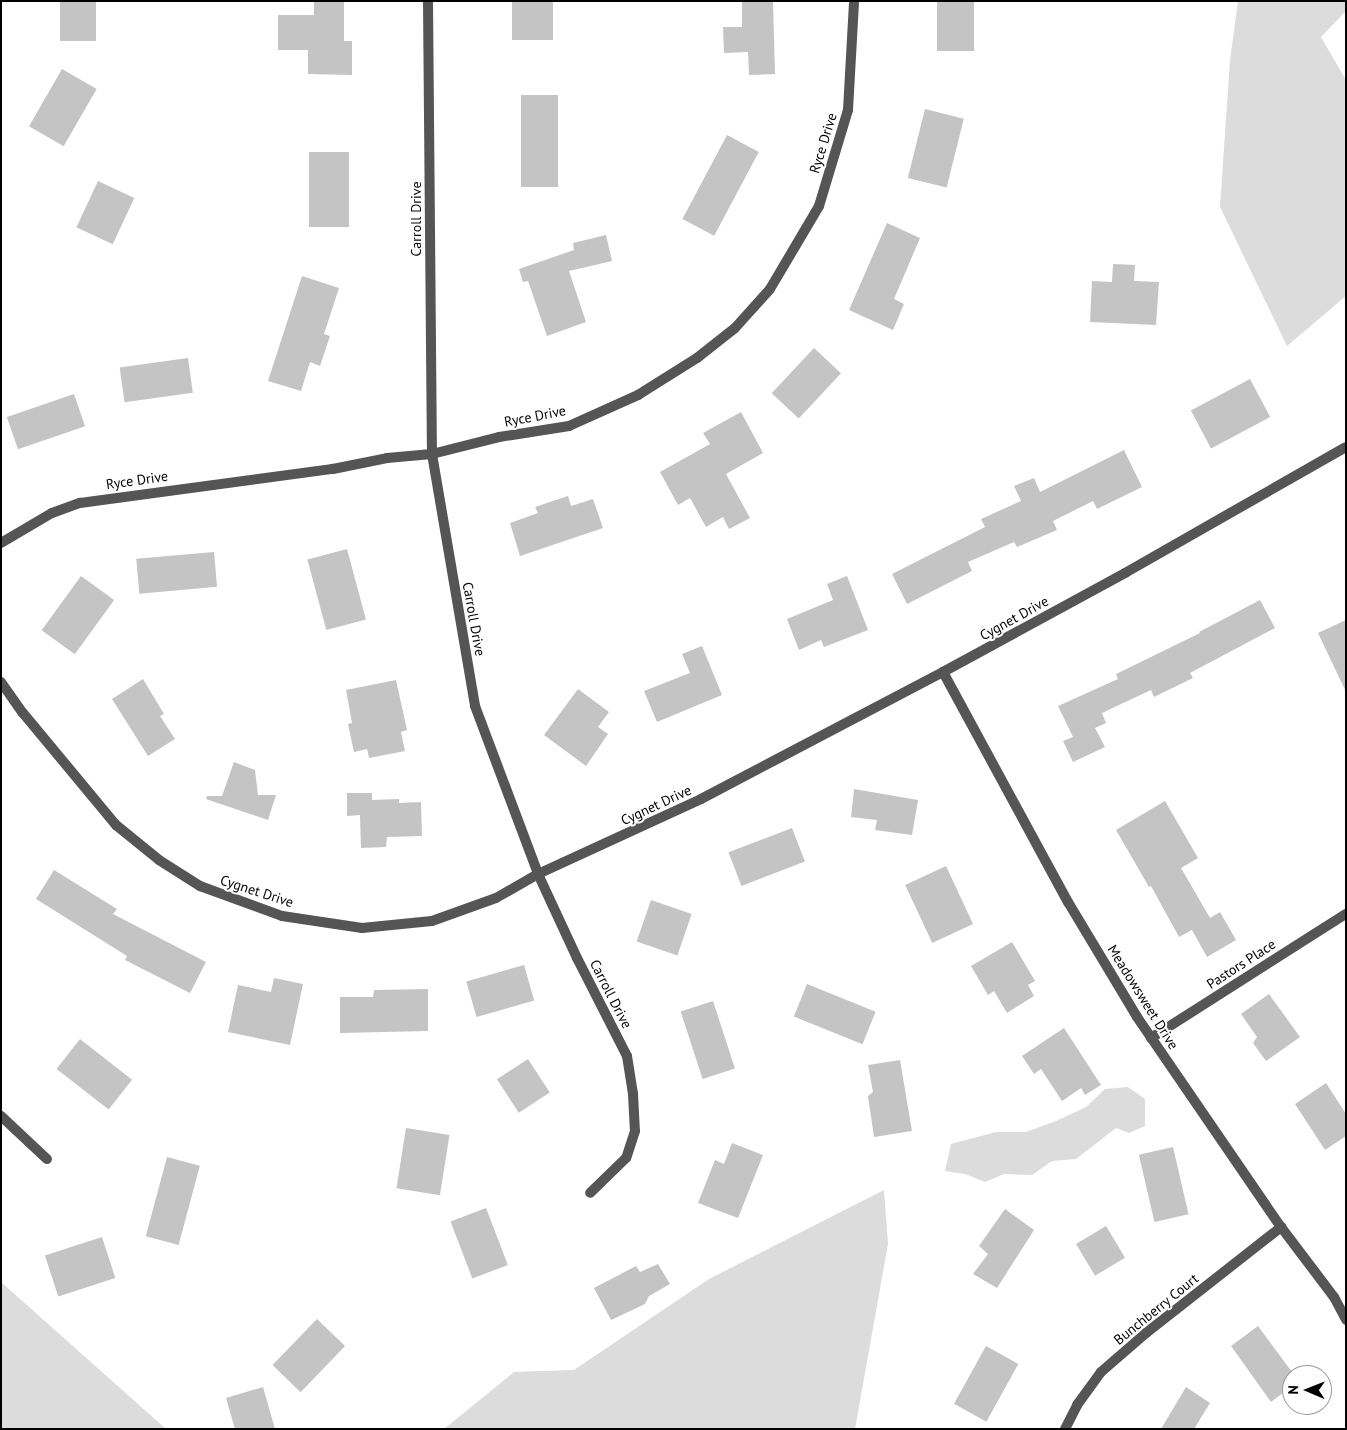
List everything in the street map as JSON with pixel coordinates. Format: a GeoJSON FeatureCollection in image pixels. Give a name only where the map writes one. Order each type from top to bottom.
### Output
{"type":"FeatureCollection","features":[{"type":"Feature","properties":{"kind":"street","name":"Carroll Drive"},"geometry":{"type":"LineString","coordinates":[[428,1],[432,454],[475,706],[538,874],[577,958],[627,1056],[633,1094],[635,1131],[626,1158],[590,1194]]}},
{"type":"Feature","properties":{"kind":"street","name":"Ryce Drive"},"geometry":{"type":"LineString","coordinates":[[1,543],[52,513],[80,503],[333,469],[387,458],[432,454],[498,437],[568,426],[638,395],[697,358],[735,328],[770,289],[819,206],[848,110],[854,1]]}},
{"type":"Feature","properties":{"kind":"street","name":"Cygnet Drive"},"geometry":{"type":"LineString","coordinates":[[1,682],[23,713],[116,825],[159,860],[200,886],[282,916],[362,928],[432,921],[496,898],[538,874],[701,799],[943,672],[1125,573],[1346,447]]}},
{"type":"Feature","properties":{"kind":"street","name":"Meadowsweet Drive"},"geometry":{"type":"LineString","coordinates":[[943,672],[1068,902],[1152,1038],[1281,1226],[1334,1297],[1346,1320]]}},
{"type":"Feature","properties":{"kind":"street","name":"Pastors Place"},"geometry":{"type":"LineString","coordinates":[[1152,1038],[1346,914]]}},
{"type":"Feature","properties":{"kind":"street"},"geometry":{"type":"LineString","coordinates":[[1,1116],[47,1159]]}},
{"type":"Feature","properties":{"kind":"street","name":"Bunchberry Court"},"geometry":{"type":"LineString","coordinates":[[1065,1429],[1077,1405],[1101,1372],[1146,1333],[1281,1226]]}},
{"type":"Feature","properties":{"kind":"shaded area"},"geometry":{"type":"Polygon","coordinates":[[[1238,1],[1346,1],[1346,11],[1321,37],[1346,80],[1346,296],[1287,346],[1220,207],[1230,60],[1238,1]]]}},
{"type":"Feature","properties":{"kind":"shaded area"},"geometry":{"type":"Polygon","coordinates":[[[1128,1087],[1145,1099],[1145,1126],[1129,1133],[1116,1128],[1076,1159],[1052,1161],[1032,1175],[1004,1174],[985,1182],[965,1174],[945,1171],[951,1144],[996,1132],[1026,1132],[1086,1107],[1105,1089],[1128,1087]]]}},
{"type":"Feature","properties":{"kind":"shaded area"},"geometry":{"type":"Polygon","coordinates":[[[884,1190],[888,1244],[855,1429],[444,1429],[514,1372],[574,1370],[709,1279],[884,1190]]]}},
{"type":"Feature","properties":{"kind":"shaded area"},"geometry":{"type":"Polygon","coordinates":[[[1,1282],[166,1429],[1,1429],[1,1282]]]}},
{"type":"Feature","properties":{"kind":"building"},"geometry":{"type":"Polygon","coordinates":[[[60,1],[96,1],[96,41],[60,41],[60,1]]]}},
{"type":"Feature","properties":{"kind":"building"},"geometry":{"type":"Polygon","coordinates":[[[314,1],[344,1],[344,41],[352,41],[352,75],[308,74],[308,50],[278,50],[278,15],[314,15],[314,1]]]}},
{"type":"Feature","properties":{"kind":"building"},"geometry":{"type":"Polygon","coordinates":[[[512,1],[553,1],[553,40],[512,40],[512,1]]]}},
{"type":"Feature","properties":{"kind":"building"},"geometry":{"type":"Polygon","coordinates":[[[742,1],[773,1],[775,74],[749,75],[748,52],[724,53],[723,27],[742,27],[742,1]]]}},
{"type":"Feature","properties":{"kind":"building"},"geometry":{"type":"Polygon","coordinates":[[[937,1],[974,1],[974,51],[937,51],[937,1]]]}},
{"type":"Feature","properties":{"kind":"building"},"geometry":{"type":"Polygon","coordinates":[[[62,69],[97,89],[64,146],[29,126],[62,69]]]}},
{"type":"Feature","properties":{"kind":"building"},"geometry":{"type":"Polygon","coordinates":[[[521,95],[558,95],[558,187],[521,187],[521,95]]]}},
{"type":"Feature","properties":{"kind":"building"},"geometry":{"type":"Polygon","coordinates":[[[925,109],[964,119],[947,188],[908,178],[925,109]]]}},
{"type":"Feature","properties":{"kind":"building"},"geometry":{"type":"Polygon","coordinates":[[[727,135],[759,152],[714,236],[682,219],[727,135]]]}},
{"type":"Feature","properties":{"kind":"building"},"geometry":{"type":"Polygon","coordinates":[[[309,152],[349,152],[349,227],[309,227],[309,152]]]}},
{"type":"Feature","properties":{"kind":"building"},"geometry":{"type":"Polygon","coordinates":[[[98,181],[134,198],[113,244],[76,227],[98,181]]]}},
{"type":"Feature","properties":{"kind":"building"},"geometry":{"type":"Polygon","coordinates":[[[887,223],[920,238],[894,299],[904,304],[893,330],[849,310],[887,223]]]}},
{"type":"Feature","properties":{"kind":"building"},"geometry":{"type":"Polygon","coordinates":[[[606,235],[612,261],[569,271],[586,322],[547,336],[528,281],[523,282],[519,269],[574,250],[573,243],[606,235]]]}},
{"type":"Feature","properties":{"kind":"building"},"geometry":{"type":"Polygon","coordinates":[[[1113,264],[1135,265],[1134,281],[1159,282],[1156,325],[1090,322],[1092,281],[1112,282],[1113,264]]]}},
{"type":"Feature","properties":{"kind":"building"},"geometry":{"type":"Polygon","coordinates":[[[302,276],[339,288],[324,334],[330,336],[320,366],[310,362],[301,391],[268,381],[302,276]]]}},
{"type":"Feature","properties":{"kind":"building"},"geometry":{"type":"Polygon","coordinates":[[[814,348],[841,373],[799,419],[772,393],[814,348]]]}},
{"type":"Feature","properties":{"kind":"building"},"geometry":{"type":"Polygon","coordinates":[[[188,358],[193,393],[125,402],[120,368],[188,358]]]}},
{"type":"Feature","properties":{"kind":"building"},"geometry":{"type":"Polygon","coordinates":[[[1250,379],[1270,417],[1211,448],[1191,410],[1250,379]]]}},
{"type":"Feature","properties":{"kind":"building"},"geometry":{"type":"Polygon","coordinates":[[[74,394],[85,426],[18,449],[7,417],[74,394]]]}},
{"type":"Feature","properties":{"kind":"building"},"geometry":{"type":"Polygon","coordinates":[[[741,412],[763,453],[726,474],[750,518],[729,529],[723,517],[706,527],[690,498],[678,505],[660,472],[710,444],[703,433],[741,412]]]}},
{"type":"Feature","properties":{"kind":"building"},"geometry":{"type":"Polygon","coordinates":[[[1124,450],[1142,487],[1097,509],[1093,501],[1053,521],[1057,530],[1017,547],[1014,542],[968,562],[972,571],[907,604],[892,574],[985,527],[981,519],[1021,501],[1014,486],[1034,478],[1040,492],[1124,450]]]}},
{"type":"Feature","properties":{"kind":"building"},"geometry":{"type":"Polygon","coordinates":[[[568,496],[571,506],[593,499],[603,528],[520,556],[510,523],[538,513],[535,507],[568,496]]]}},
{"type":"Feature","properties":{"kind":"building"},"geometry":{"type":"Polygon","coordinates":[[[347,549],[366,620],[326,630],[307,560],[347,549]]]}},
{"type":"Feature","properties":{"kind":"building"},"geometry":{"type":"Polygon","coordinates":[[[214,552],[217,587],[139,594],[136,559],[214,552]]]}},
{"type":"Feature","properties":{"kind":"building"},"geometry":{"type":"Polygon","coordinates":[[[81,576],[114,600],[75,654],[42,630],[81,576]]]}},
{"type":"Feature","properties":{"kind":"building"},"geometry":{"type":"Polygon","coordinates":[[[847,576],[868,630],[824,647],[821,640],[799,650],[787,619],[833,600],[827,584],[847,576]]]}},
{"type":"Feature","properties":{"kind":"building"},"geometry":{"type":"Polygon","coordinates":[[[1260,600],[1275,628],[1190,673],[1193,678],[1154,697],[1151,690],[1102,713],[1106,723],[1095,728],[1105,747],[1073,762],[1063,741],[1073,737],[1058,706],[1118,679],[1116,674],[1200,633],[1260,600]]]}},
{"type":"Feature","properties":{"kind":"building"},"geometry":{"type":"Polygon","coordinates":[[[1346,620],[1346,692],[1318,633],[1346,620]]]}},
{"type":"Feature","properties":{"kind":"building"},"geometry":{"type":"Polygon","coordinates":[[[702,646],[722,695],[657,722],[644,691],[690,673],[682,654],[702,646]]]}},
{"type":"Feature","properties":{"kind":"building"},"geometry":{"type":"Polygon","coordinates":[[[143,679],[164,714],[160,716],[175,739],[148,756],[112,699],[143,679]]]}},
{"type":"Feature","properties":{"kind":"building"},"geometry":{"type":"Polygon","coordinates":[[[396,680],[407,730],[401,732],[405,751],[369,758],[367,749],[354,752],[348,724],[352,723],[346,690],[396,680]]]}},
{"type":"Feature","properties":{"kind":"building"},"geometry":{"type":"Polygon","coordinates":[[[578,689],[609,712],[598,727],[608,734],[586,766],[544,735],[578,689]]]}},
{"type":"Feature","properties":{"kind":"building"},"geometry":{"type":"Polygon","coordinates":[[[234,762],[255,770],[258,795],[276,795],[268,820],[206,799],[207,796],[222,796],[234,762]]]}},
{"type":"Feature","properties":{"kind":"building"},"geometry":{"type":"Polygon","coordinates":[[[854,789],[918,800],[912,835],[875,830],[877,820],[851,817],[854,789]]]}},
{"type":"Feature","properties":{"kind":"building"},"geometry":{"type":"Polygon","coordinates":[[[347,793],[372,793],[372,800],[399,799],[399,803],[421,802],[422,836],[387,837],[386,847],[361,848],[360,815],[347,816],[347,793]]]}},
{"type":"Feature","properties":{"kind":"building"},"geometry":{"type":"Polygon","coordinates":[[[1165,801],[1198,858],[1181,868],[1210,918],[1220,912],[1236,940],[1207,957],[1192,930],[1179,937],[1151,886],[1149,887],[1116,830],[1165,801]]]}},
{"type":"Feature","properties":{"kind":"building"},"geometry":{"type":"Polygon","coordinates":[[[792,828],[805,862],[741,886],[729,852],[792,828]]]}},
{"type":"Feature","properties":{"kind":"building"},"geometry":{"type":"Polygon","coordinates":[[[946,866],[973,924],[932,943],[905,885],[946,866]]]}},
{"type":"Feature","properties":{"kind":"building"},"geometry":{"type":"Polygon","coordinates":[[[54,870],[117,909],[113,914],[206,962],[190,993],[125,960],[127,956],[36,899],[54,870]]]}},
{"type":"Feature","properties":{"kind":"building"},"geometry":{"type":"Polygon","coordinates":[[[651,900],[692,914],[677,956],[637,942],[651,900]]]}},
{"type":"Feature","properties":{"kind":"building"},"geometry":{"type":"Polygon","coordinates":[[[1012,942],[1035,981],[1028,985],[1034,996],[1007,1013],[994,991],[988,995],[971,966],[1012,942]]]}},
{"type":"Feature","properties":{"kind":"building"},"geometry":{"type":"Polygon","coordinates":[[[524,965],[534,1001],[477,1017],[466,982],[524,965]]]}},
{"type":"Feature","properties":{"kind":"building"},"geometry":{"type":"Polygon","coordinates":[[[274,978],[303,984],[290,1045],[228,1032],[238,985],[271,992],[274,978]]]}},
{"type":"Feature","properties":{"kind":"building"},"geometry":{"type":"Polygon","coordinates":[[[807,984],[876,1012],[863,1044],[794,1016],[807,984]]]}},
{"type":"Feature","properties":{"kind":"building"},"geometry":{"type":"Polygon","coordinates":[[[428,989],[428,1031],[340,1033],[340,997],[373,997],[374,990],[428,989]]]}},
{"type":"Feature","properties":{"kind":"building"},"geometry":{"type":"Polygon","coordinates":[[[1269,994],[1300,1037],[1266,1061],[1253,1043],[1257,1037],[1241,1014],[1269,994]]]}},
{"type":"Feature","properties":{"kind":"building"},"geometry":{"type":"Polygon","coordinates":[[[713,1001],[735,1069],[703,1079],[681,1012],[713,1001]]]}},
{"type":"Feature","properties":{"kind":"building"},"geometry":{"type":"Polygon","coordinates":[[[1064,1028],[1101,1085],[1085,1095],[1081,1088],[1062,1101],[1041,1069],[1034,1074],[1022,1056],[1064,1028]]]}},
{"type":"Feature","properties":{"kind":"building"},"geometry":{"type":"Polygon","coordinates":[[[80,1039],[132,1080],[109,1110],[57,1069],[80,1039]]]}},
{"type":"Feature","properties":{"kind":"building"},"geometry":{"type":"Polygon","coordinates":[[[528,1059],[550,1093],[519,1113],[497,1079],[528,1059]]]}},
{"type":"Feature","properties":{"kind":"building"},"geometry":{"type":"Polygon","coordinates":[[[900,1060],[912,1131],[874,1137],[868,1096],[873,1092],[868,1065],[900,1060]]]}},
{"type":"Feature","properties":{"kind":"building"},"geometry":{"type":"Polygon","coordinates":[[[1326,1083],[1346,1114],[1346,1136],[1325,1150],[1295,1104],[1326,1083]]]}},
{"type":"Feature","properties":{"kind":"building"},"geometry":{"type":"Polygon","coordinates":[[[406,1128],[449,1135],[440,1195],[396,1188],[406,1128]]]}},
{"type":"Feature","properties":{"kind":"building"},"geometry":{"type":"Polygon","coordinates":[[[732,1143],[763,1155],[738,1218],[698,1203],[715,1160],[724,1164],[732,1143]]]}},
{"type":"Feature","properties":{"kind":"building"},"geometry":{"type":"Polygon","coordinates":[[[1173,1147],[1189,1214],[1154,1222],[1139,1155],[1173,1147]]]}},
{"type":"Feature","properties":{"kind":"building"},"geometry":{"type":"Polygon","coordinates":[[[167,1157],[200,1166],[179,1245],[146,1236],[167,1157]]]}},
{"type":"Feature","properties":{"kind":"building"},"geometry":{"type":"Polygon","coordinates":[[[486,1208],[508,1265],[472,1279],[451,1222],[486,1208]]]}},
{"type":"Feature","properties":{"kind":"building"},"geometry":{"type":"Polygon","coordinates":[[[1005,1209],[1034,1230],[997,1288],[973,1274],[988,1254],[979,1246],[1005,1209]]]}},
{"type":"Feature","properties":{"kind":"building"},"geometry":{"type":"Polygon","coordinates":[[[1106,1226],[1125,1258],[1095,1276],[1076,1244],[1106,1226]]]}},
{"type":"Feature","properties":{"kind":"building"},"geometry":{"type":"Polygon","coordinates":[[[102,1237],[115,1278],[58,1296],[45,1256],[102,1237]]]}},
{"type":"Feature","properties":{"kind":"building"},"geometry":{"type":"Polygon","coordinates":[[[658,1264],[670,1284],[649,1296],[645,1304],[611,1320],[594,1288],[636,1266],[640,1272],[658,1264]]]}},
{"type":"Feature","properties":{"kind":"building"},"geometry":{"type":"Polygon","coordinates":[[[317,1319],[345,1346],[301,1392],[273,1365],[317,1319]]]}},
{"type":"Feature","properties":{"kind":"building"},"geometry":{"type":"Polygon","coordinates":[[[1258,1326],[1287,1365],[1282,1365],[1282,1394],[1271,1402],[1231,1346],[1258,1326]]]}},
{"type":"Feature","properties":{"kind":"building"},"geometry":{"type":"Polygon","coordinates":[[[986,1346],[1018,1364],[986,1422],[954,1404],[986,1346]]]}},
{"type":"Feature","properties":{"kind":"building"},"geometry":{"type":"Polygon","coordinates":[[[263,1387],[275,1429],[235,1429],[226,1398],[263,1387]]]}},
{"type":"Feature","properties":{"kind":"building"},"geometry":{"type":"Polygon","coordinates":[[[1186,1387],[1210,1403],[1194,1429],[1161,1429],[1186,1387]]]}}]}
